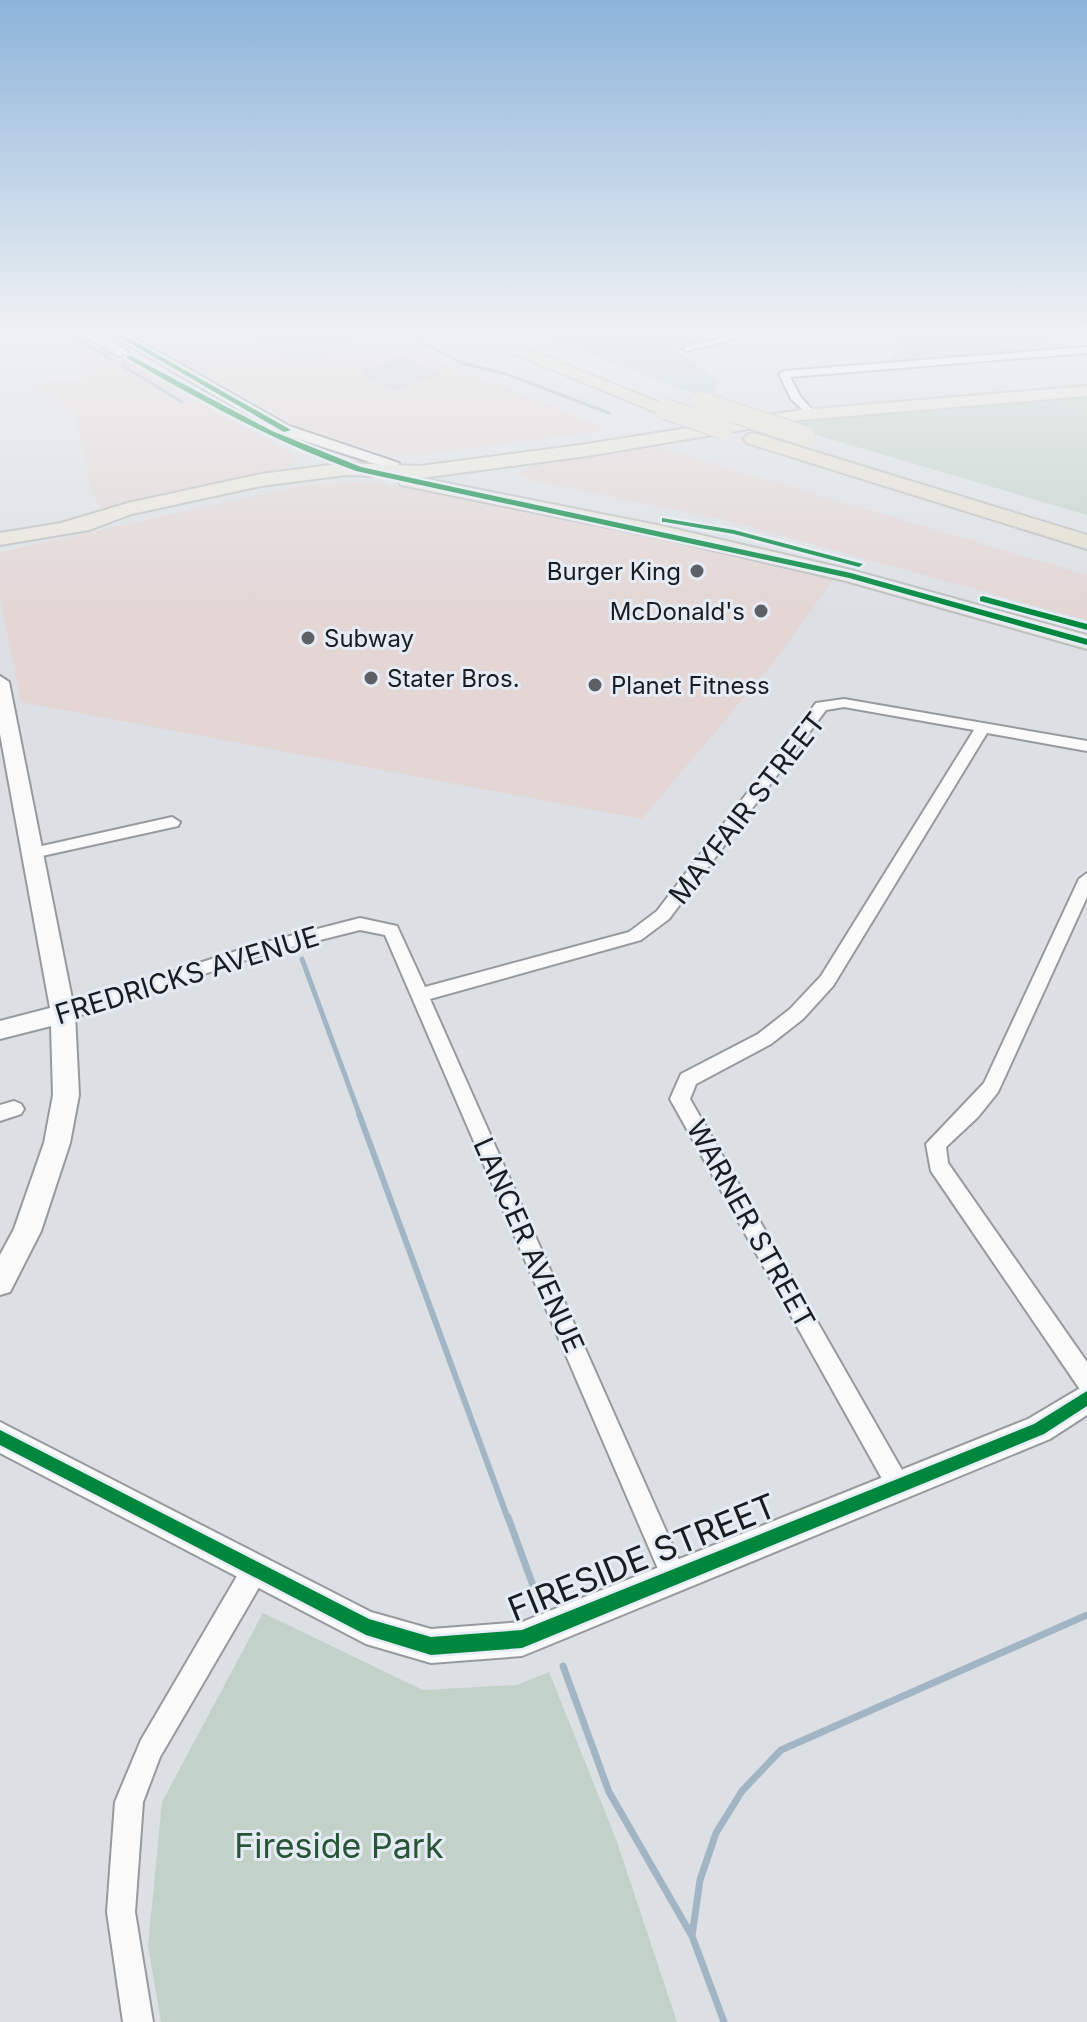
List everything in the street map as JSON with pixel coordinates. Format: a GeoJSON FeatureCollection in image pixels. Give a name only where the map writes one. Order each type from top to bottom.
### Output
{"type":"FeatureCollection","features":[{"type":"Feature","properties":{"kind":"highway"},"geometry":{"type":"LineString","coordinates":[[711,424],[1087,542]]}},
{"type":"Feature","properties":{"kind":"highway"},"geometry":{"type":"LineString","coordinates":[[770,424],[1087,521]]}},
{"type":"Feature","properties":{"kind":"main road"},"geometry":{"type":"LineString","coordinates":[[248,424],[312,454],[359,469],[724,539],[734,532],[838,558],[1087,642]]}},
{"type":"Feature","properties":{"kind":"main road"},"geometry":{"type":"LineString","coordinates":[[275,424],[420,472],[575,510]]}},
{"type":"Feature","properties":{"kind":"main road"},"geometry":{"type":"LineString","coordinates":[[69,526],[102,522],[250,482],[694,424]]}},
{"type":"Feature","properties":{"kind":"main road"},"geometry":{"type":"LineString","coordinates":[[359,469],[420,472],[533,458],[724,424]]}},
{"type":"Feature","properties":{"kind":"main road"},"geometry":{"type":"LineString","coordinates":[[533,458],[513,466],[508,475],[523,486],[575,510]]}},
{"type":"Feature","properties":{"kind":"main road"},"geometry":{"type":"LineString","coordinates":[[0,539],[292,478]]}},
{"type":"Feature","properties":{"kind":"main road"},"geometry":{"type":"LineString","coordinates":[[655,524],[935,600],[947,597],[1028,611],[1087,627]]}},
{"type":"Feature","properties":{"kind":"main road"},"geometry":{"type":"LineString","coordinates":[[749,551],[760,546],[821,561],[838,558]]}},
{"type":"Feature","properties":{"kind":"street"},"geometry":{"type":"LineString","coordinates":[[0,682],[63,1014],[66,1098],[57,1143],[27,1231],[0,1283]]}},
{"type":"Feature","properties":{"kind":"street","name":"MAYFAIR STREET"},"geometry":{"type":"LineString","coordinates":[[420,995],[635,936],[663,915],[821,706],[844,703],[1087,746]]}},
{"type":"Feature","properties":{"kind":"street","name":"WARNER STREET"},"geometry":{"type":"LineString","coordinates":[[898,1485],[680,1099],[688,1079],[740,1056],[800,1015],[827,981],[983,727]]}},
{"type":"Feature","properties":{"kind":"street"},"geometry":{"type":"LineString","coordinates":[[33,853],[172,822]]}},
{"type":"Feature","properties":{"kind":"street"},"geometry":{"type":"LineString","coordinates":[[1087,879],[991,1087],[971,1112],[936,1144],[938,1165],[1087,1381]]}},
{"type":"Feature","properties":{"kind":"street","name":"FREDRICKS AVENUE"},"geometry":{"type":"LineString","coordinates":[[0,1030],[63,1014],[261,949],[360,924],[375,924]]}},
{"type":"Feature","properties":{"kind":"street","name":"LANCER AVENUE"},"geometry":{"type":"LineString","coordinates":[[375,924],[391,930],[674,1576]]}},
{"type":"Feature","properties":{"kind":"street","name":"FIRESIDE STREET"},"geometry":{"type":"LineString","coordinates":[[0,1437],[366,1627],[431,1646],[522,1639],[1039,1429],[1087,1398]]}},
{"type":"Feature","properties":{"kind":"street"},"geometry":{"type":"LineString","coordinates":[[138,2022],[121,1912],[129,1802],[150,1749],[256,1568]]}},
{"type":"Feature","properties":{"kind":"shaded area"},"geometry":{"type":"Polygon","coordinates":[[[77,424],[240,424],[298,459],[294,465],[102,509],[92,493],[77,424]]]}},
{"type":"Feature","properties":{"kind":"shaded area"},"geometry":{"type":"Polygon","coordinates":[[[293,424],[595,424],[609,430],[427,454],[393,455],[293,424]]]}},
{"type":"Feature","properties":{"kind":"shaded area"},"geometry":{"type":"Polygon","coordinates":[[[659,447],[1087,575],[1087,620],[720,519],[531,480],[521,477],[519,472],[533,465],[659,447]]]}},
{"type":"Feature","properties":{"kind":"shaded area"},"geometry":{"type":"Polygon","coordinates":[[[372,481],[713,549],[835,577],[774,662],[642,819],[21,702],[0,598],[0,552],[304,485],[372,481]]]}},
{"type":"Feature","properties":{"kind":"green space"},"geometry":{"type":"Polygon","coordinates":[[[1087,424],[1087,515],[786,426],[1087,424]]]}},
{"type":"Feature","properties":{"kind":"green space","name":"Fireside Park"},"geometry":{"type":"Polygon","coordinates":[[[263,1613],[423,1690],[517,1685],[549,1672],[616,1839],[677,2022],[161,2022],[148,1946],[162,1802],[263,1613]]]}},
{"type":"Feature","properties":{"kind":"waterway"},"geometry":{"type":"LineString","coordinates":[[302,959],[360,1116]]}},
{"type":"Feature","properties":{"kind":"waterway"},"geometry":{"type":"LineString","coordinates":[[359,1114],[508,1519]]}},
{"type":"Feature","properties":{"kind":"waterway"},"geometry":{"type":"LineString","coordinates":[[508,1517],[539,1602]]}},
{"type":"Feature","properties":{"kind":"waterway"},"geometry":{"type":"LineString","coordinates":[[692,1936],[700,1880],[716,1833],[742,1791],[781,1750],[1087,1615]]}},
{"type":"Feature","properties":{"kind":"waterway"},"geometry":{"type":"LineString","coordinates":[[563,1666],[609,1792],[692,1936]]}},
{"type":"Feature","properties":{"kind":"waterway"},"geometry":{"type":"LineString","coordinates":[[692,1936],[724,2022]]}},
{"type":"Feature","properties":{"kind":"cycle path"},"geometry":{"type":"LineString","coordinates":[[253,424],[359,469],[851,576],[1087,642]]}},
{"type":"Feature","properties":{"kind":"cycle path"},"geometry":{"type":"LineString","coordinates":[[277,424],[287,430]]}},
{"type":"Feature","properties":{"kind":"cycle path"},"geometry":{"type":"LineString","coordinates":[[665,520],[734,532],[859,564]]}},
{"type":"Feature","properties":{"kind":"cycle path"},"geometry":{"type":"LineString","coordinates":[[983,599],[1087,627]]}},
{"type":"Feature","properties":{"kind":"cycle path"},"geometry":{"type":"LineString","coordinates":[[0,1437],[366,1627],[431,1646],[522,1639],[1039,1429],[1087,1398]]}},
{"type":"Feature","properties":{"kind":"place","name":"Burger King"},"geometry":{"type":"Point","coordinates":[697,571]}},
{"type":"Feature","properties":{"kind":"place","name":"McDonald's"},"geometry":{"type":"Point","coordinates":[761,611]}},
{"type":"Feature","properties":{"kind":"place","name":"Subway"},"geometry":{"type":"Point","coordinates":[308,638]}},
{"type":"Feature","properties":{"kind":"place","name":"Stater Bros."},"geometry":{"type":"Point","coordinates":[371,678]}},
{"type":"Feature","properties":{"kind":"place","name":"Planet Fitness"},"geometry":{"type":"Point","coordinates":[595,685]}}]}
